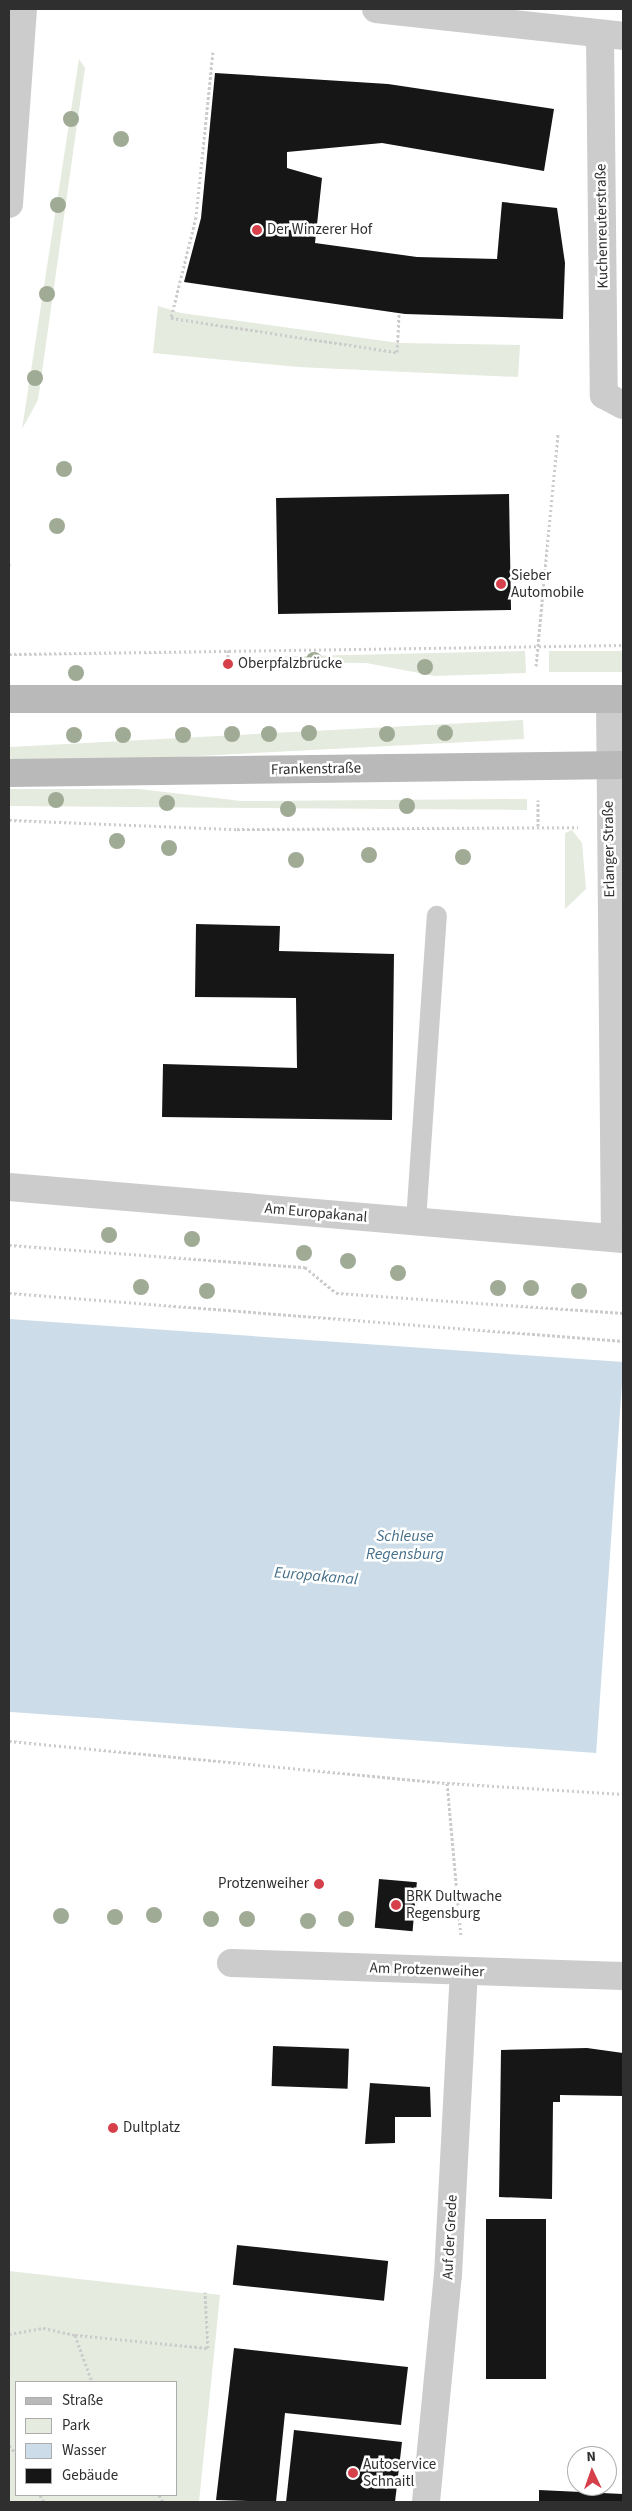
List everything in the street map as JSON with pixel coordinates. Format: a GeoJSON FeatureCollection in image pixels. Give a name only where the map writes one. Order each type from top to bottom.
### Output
{"type":"FeatureCollection","features":[{"type":"Feature","properties":{"kind":"main road"},"geometry":{"type":"LineString","coordinates":[[9,699],[617,700]]}},
{"type":"Feature","properties":{"kind":"main road","name":"Frankenstraße"},"geometry":{"type":"LineString","coordinates":[[9,773],[616,765]]}},
{"type":"Feature","properties":{"kind":"street"},"geometry":{"type":"LineString","coordinates":[[9,204],[23,9]]}},
{"type":"Feature","properties":{"kind":"street"},"geometry":{"type":"LineString","coordinates":[[376,9],[612,35]]}},
{"type":"Feature","properties":{"kind":"street","name":"Kuchenreuterstraße"},"geometry":{"type":"LineString","coordinates":[[612,35],[604,396],[623,405]]}},
{"type":"Feature","properties":{"kind":"street","name":"Erlanger Straße"},"geometry":{"type":"LineString","coordinates":[[617,700],[616,765],[609,828],[619,1239]]}},
{"type":"Feature","properties":{"kind":"street","name":"Am Europakanal"},"geometry":{"type":"LineString","coordinates":[[9,1187],[619,1239]]}},
{"type":"Feature","properties":{"kind":"street","name":"Am Protzenweiher"},"geometry":{"type":"LineString","coordinates":[[231,1963],[623,1976]]}},
{"type":"Feature","properties":{"kind":"street","name":"Auf der Grede"},"geometry":{"type":"LineString","coordinates":[[426,2502],[448,2275],[464,1971]]}},
{"type":"Feature","properties":{"kind":"lane"},"geometry":{"type":"LineString","coordinates":[[416,1221],[437,916]]}},
{"type":"Feature","properties":{"kind":"path"},"geometry":{"type":"LineString","coordinates":[[213,52],[196,217],[172,318],[397,352],[399,313]]}},
{"type":"Feature","properties":{"kind":"path"},"geometry":{"type":"LineString","coordinates":[[535,646],[558,434]]}},
{"type":"Feature","properties":{"kind":"path"},"geometry":{"type":"LineString","coordinates":[[9,654],[623,645]]}},
{"type":"Feature","properties":{"kind":"path"},"geometry":{"type":"LineString","coordinates":[[228,650],[228,664]]}},
{"type":"Feature","properties":{"kind":"path"},"geometry":{"type":"LineString","coordinates":[[9,820],[228,829],[609,828]]}},
{"type":"Feature","properties":{"kind":"path"},"geometry":{"type":"LineString","coordinates":[[9,1245],[305,1267],[336,1293],[623,1313]]}},
{"type":"Feature","properties":{"kind":"path"},"geometry":{"type":"LineString","coordinates":[[9,1293],[623,1341]]}},
{"type":"Feature","properties":{"kind":"path"},"geometry":{"type":"LineString","coordinates":[[9,1741],[447,1783],[623,1794]]}},
{"type":"Feature","properties":{"kind":"path"},"geometry":{"type":"LineString","coordinates":[[447,1783],[464,1971]]}},
{"type":"Feature","properties":{"kind":"path"},"geometry":{"type":"LineString","coordinates":[[9,2334],[43,2328],[75,2335],[208,2348],[206,2292]]}},
{"type":"Feature","properties":{"kind":"path"},"geometry":{"type":"LineString","coordinates":[[75,2335],[92,2381]]}},
{"type":"Feature","properties":{"kind":"green space"},"geometry":{"type":"Polygon","coordinates":[[[79,59],[85,68],[38,400],[22,429],[79,59]]]}},
{"type":"Feature","properties":{"kind":"green space"},"geometry":{"type":"Polygon","coordinates":[[[158,306],[181,313],[399,343],[520,345],[518,377],[298,367],[153,353],[158,306]]]}},
{"type":"Feature","properties":{"kind":"green space"},"geometry":{"type":"Polygon","coordinates":[[[525,651],[526,673],[435,676],[366,663],[252,662],[260,657],[525,651]]]}},
{"type":"Feature","properties":{"kind":"green space"},"geometry":{"type":"Polygon","coordinates":[[[549,651],[623,651],[623,672],[549,672],[549,651]]]}},
{"type":"Feature","properties":{"kind":"green space"},"geometry":{"type":"Polygon","coordinates":[[[523,720],[524,739],[11,766],[10,747],[523,720]]]}},
{"type":"Feature","properties":{"kind":"green space"},"geometry":{"type":"Polygon","coordinates":[[[9,789],[139,789],[241,801],[527,799],[527,810],[9,806],[9,789]]]}},
{"type":"Feature","properties":{"kind":"green space"},"geometry":{"type":"Polygon","coordinates":[[[572,830],[582,843],[586,889],[565,909],[565,833],[572,830]]]}},
{"type":"Feature","properties":{"kind":"green space"},"geometry":{"type":"Polygon","coordinates":[[[9,2271],[220,2295],[199,2502],[9,2502],[9,2271]]]}},
{"type":"Feature","properties":{"kind":"water","name":"Schleuse Regensburg"},"geometry":{"type":"Polygon","coordinates":[[[9,1319],[623,1362],[596,1753],[9,1712],[9,1319]]]}},
{"type":"Feature","properties":{"kind":"building"},"geometry":{"type":"Polygon","coordinates":[[[215,73],[388,84],[554,109],[544,171],[382,143],[287,152],[287,168],[322,178],[315,243],[417,257],[497,259],[502,202],[557,208],[565,263],[563,319],[405,314],[184,282],[201,218],[215,73]]]}},
{"type":"Feature","properties":{"kind":"building"},"geometry":{"type":"Polygon","coordinates":[[[509,494],[511,610],[278,614],[276,498],[509,494]]]}},
{"type":"Feature","properties":{"kind":"building"},"geometry":{"type":"Polygon","coordinates":[[[196,924],[280,926],[279,951],[394,954],[392,1120],[162,1117],[163,1064],[297,1068],[296,998],[195,997],[196,924]]]}},
{"type":"Feature","properties":{"kind":"building","name":"BRK Dultwache Regensburg"},"geometry":{"type":"Polygon","coordinates":[[[379,1879],[417,1882],[413,1931],[375,1928],[379,1879]]]}},
{"type":"Feature","properties":{"kind":"building"},"geometry":{"type":"Polygon","coordinates":[[[273,2046],[349,2049],[348,2089],[272,2086],[273,2046]]]}},
{"type":"Feature","properties":{"kind":"building"},"geometry":{"type":"Polygon","coordinates":[[[587,2048],[623,2053],[623,2096],[560,2095],[560,2102],[553,2102],[552,2199],[499,2197],[501,2050],[587,2048]]]}},
{"type":"Feature","properties":{"kind":"building"},"geometry":{"type":"Polygon","coordinates":[[[370,2083],[430,2087],[431,2117],[395,2117],[395,2143],[365,2144],[370,2083]]]}},
{"type":"Feature","properties":{"kind":"building"},"geometry":{"type":"Polygon","coordinates":[[[486,2219],[546,2219],[546,2379],[486,2379],[486,2219]]]}},
{"type":"Feature","properties":{"kind":"building"},"geometry":{"type":"Polygon","coordinates":[[[237,2245],[388,2261],[384,2301],[233,2285],[237,2245]]]}},
{"type":"Feature","properties":{"kind":"building"},"geometry":{"type":"Polygon","coordinates":[[[234,2348],[408,2367],[401,2425],[285,2413],[276,2502],[216,2500],[234,2348]]]}},
{"type":"Feature","properties":{"kind":"building"},"geometry":{"type":"Polygon","coordinates":[[[294,2430],[402,2442],[395,2502],[286,2502],[294,2430]]]}},
{"type":"Feature","properties":{"kind":"building"},"geometry":{"type":"Polygon","coordinates":[[[539,2490],[567,2491],[567,2496],[617,2496],[617,2494],[623,2494],[623,2502],[539,2502],[539,2490]]]}},
{"type":"Feature","properties":{"kind":"place","name":"Der Winzerer Hof"},"geometry":{"type":"Point","coordinates":[257,230]}},
{"type":"Feature","properties":{"kind":"place","name":"Sieber Automobile"},"geometry":{"type":"Point","coordinates":[501,584]}},
{"type":"Feature","properties":{"kind":"place","name":"Oberpfalzbrücke"},"geometry":{"type":"Point","coordinates":[228,664]}},
{"type":"Feature","properties":{"kind":"place","name":"Protzenweiher"},"geometry":{"type":"Point","coordinates":[319,1884]}},
{"type":"Feature","properties":{"kind":"place","name":"BRK Dultwache Regensburg"},"geometry":{"type":"Point","coordinates":[396,1905]}},
{"type":"Feature","properties":{"kind":"place","name":"Dultplatz"},"geometry":{"type":"Point","coordinates":[113,2128]}},
{"type":"Feature","properties":{"kind":"place","name":"Autoservice Schnaitl"},"geometry":{"type":"Point","coordinates":[353,2473]}},
{"type":"Feature","properties":{"kind":"water label","name":"Europakanal"},"geometry":{"type":"Point","coordinates":[316,1576]}}]}
